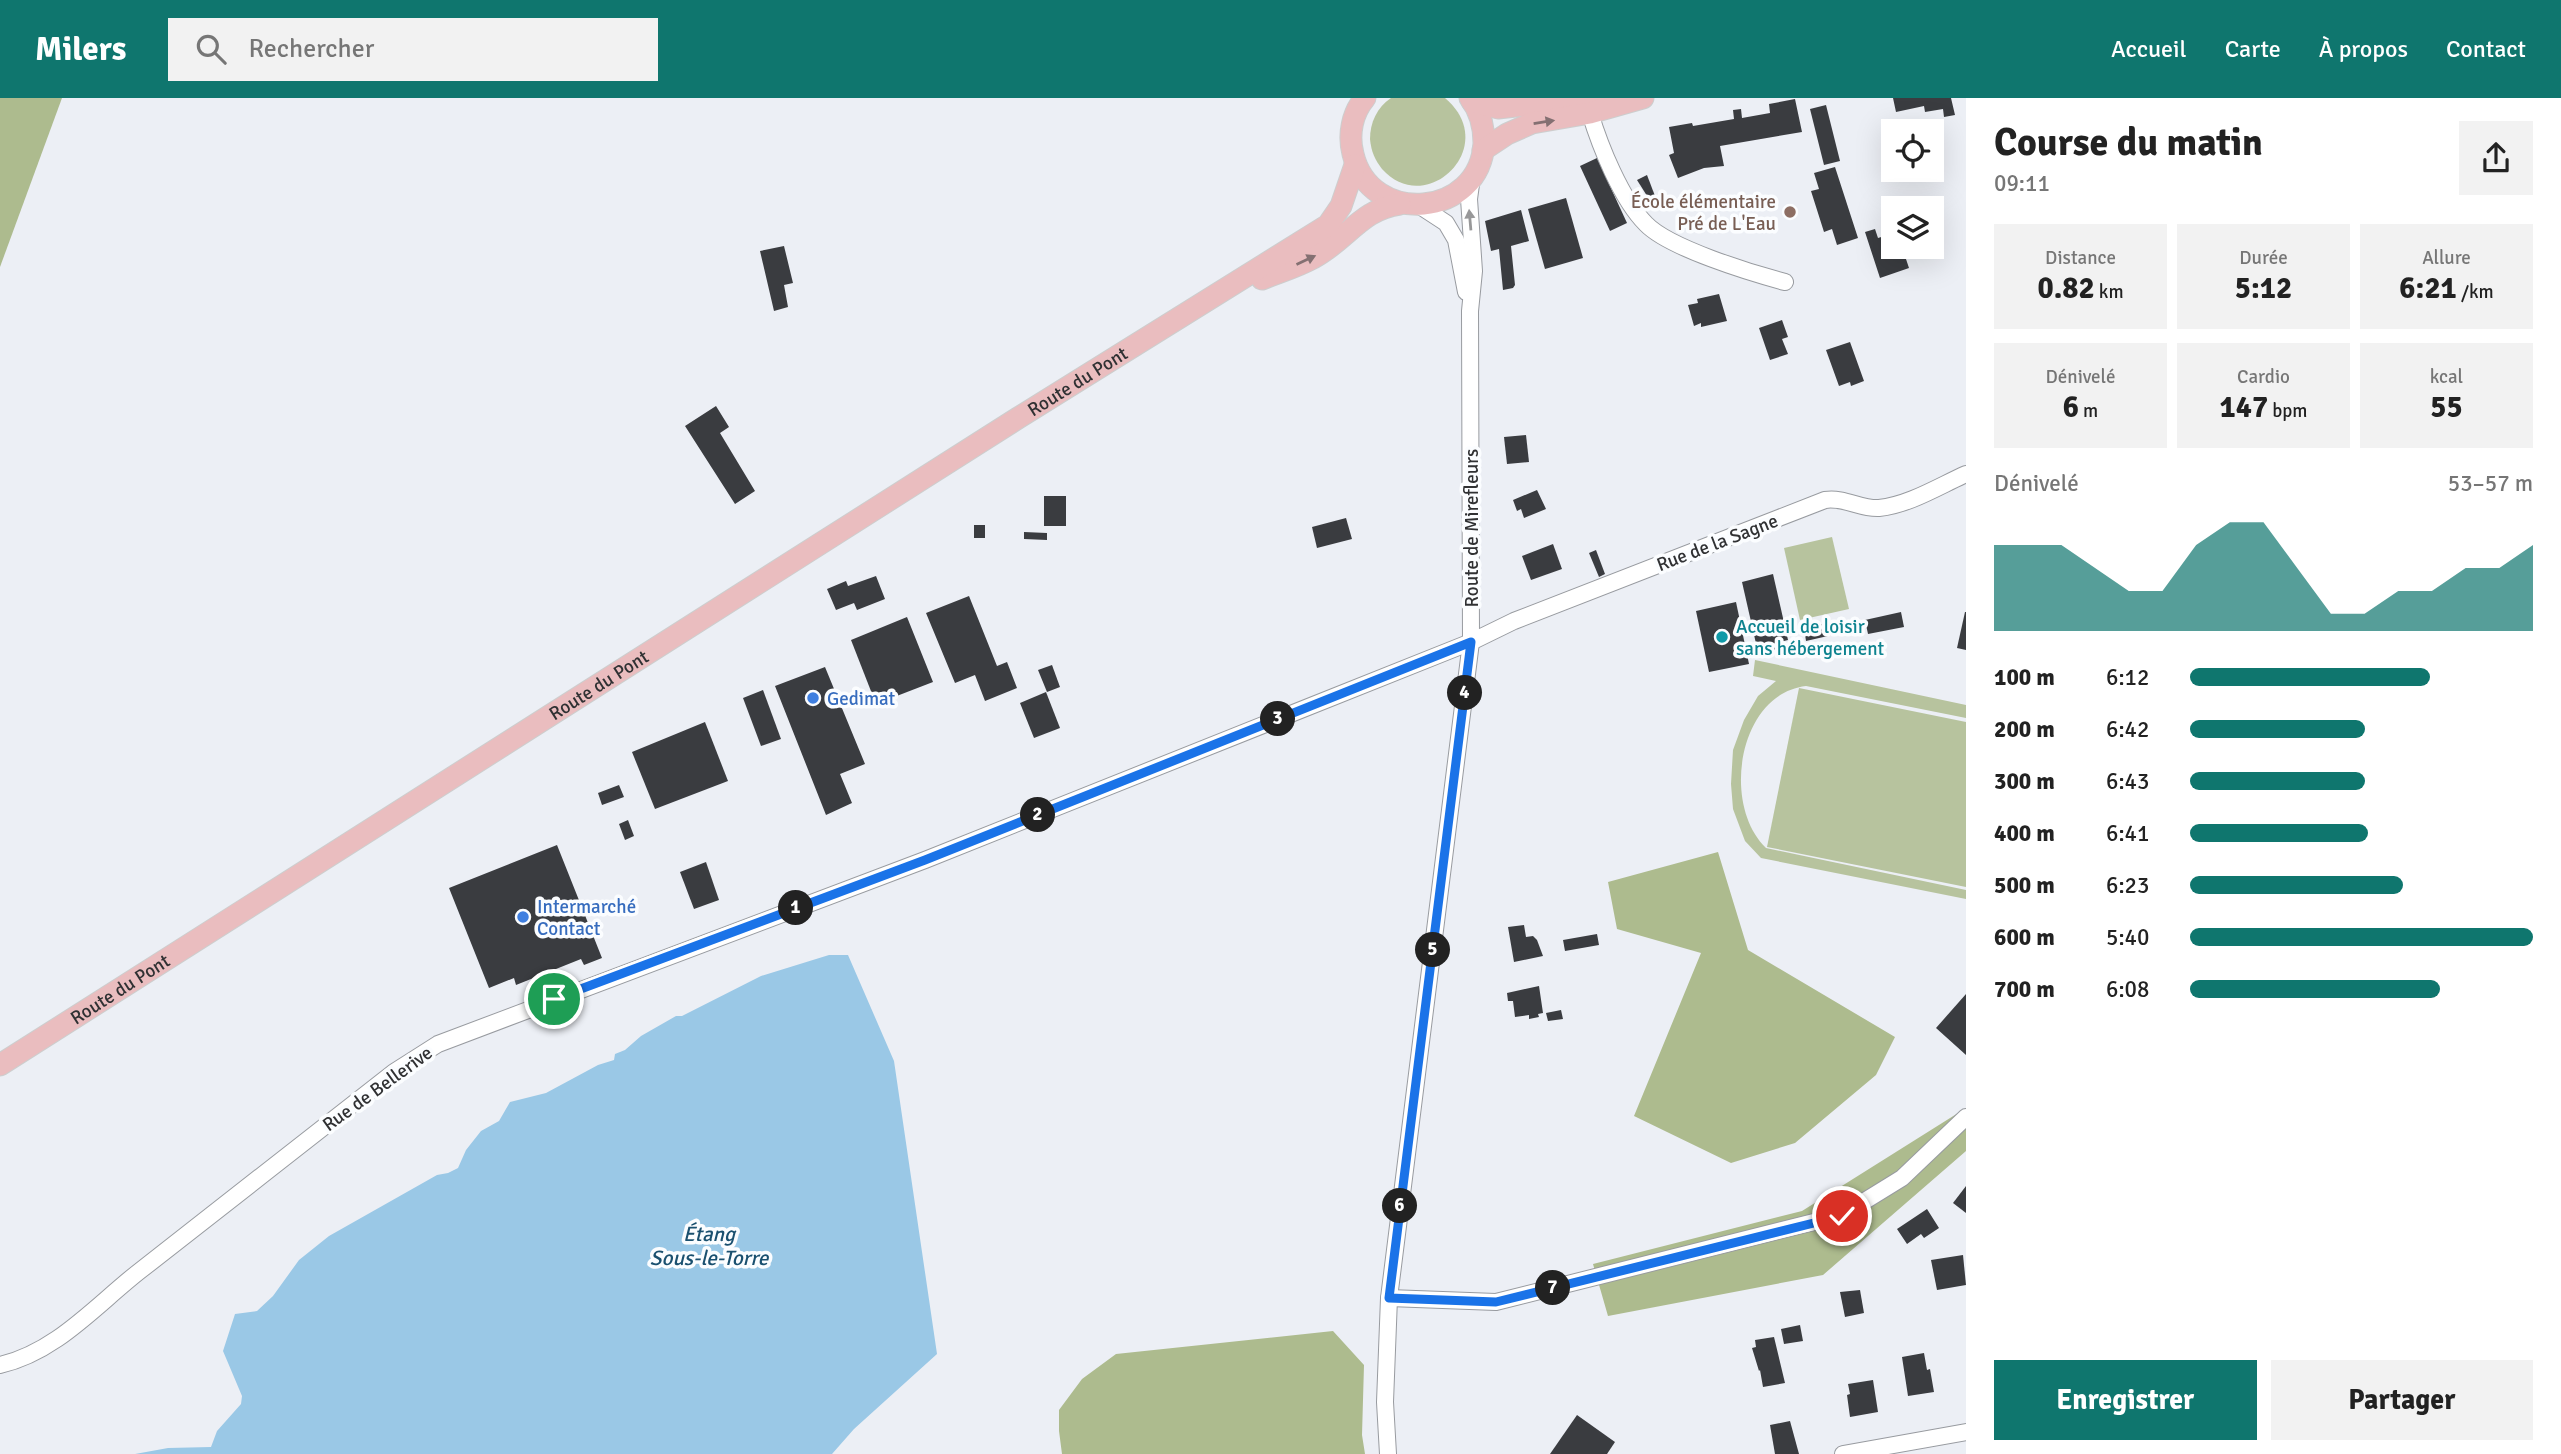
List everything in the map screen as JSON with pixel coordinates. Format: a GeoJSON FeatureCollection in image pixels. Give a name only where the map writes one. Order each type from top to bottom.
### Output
{"type":"FeatureCollection","features":[{"type":"Feature","properties":{"kind":"main road"},"geometry":{"type":"LineString","coordinates":[[1365,98],[1352,121],[1350,143],[1355,165],[1366,182],[1381,195],[1410,205]]}},
{"type":"Feature","properties":{"kind":"main road"},"geometry":{"type":"LineString","coordinates":[[1471,99],[1498,108],[1571,100],[1637,99]]}},
{"type":"Feature","properties":{"kind":"main road"},"geometry":{"type":"LineString","coordinates":[[1471,99],[1480,116],[1484,133],[1483,150],[1472,177]]}},
{"type":"Feature","properties":{"kind":"main road"},"geometry":{"type":"LineString","coordinates":[[1483,150],[1507,134],[1532,123],[1590,113],[1637,99]]}},
{"type":"Feature","properties":{"kind":"main road","name":"Route du Pont"},"geometry":{"type":"LineString","coordinates":[[0,1065],[1328,225],[1341,206],[1355,165]]}},
{"type":"Feature","properties":{"kind":"main road","name":"Route du Pont"},"geometry":{"type":"LineString","coordinates":[[1198,306],[1313,258],[1382,206],[1440,202],[1458,192],[1472,177]]}},
{"type":"Feature","properties":{"kind":"street"},"geometry":{"type":"LineString","coordinates":[[1590,113],[1600,147],[1645,224],[1691,250],[1785,282]]}},
{"type":"Feature","properties":{"kind":"street","name":"Route de Mirefleurs"},"geometry":{"type":"LineString","coordinates":[[1388,1454],[1385,1402],[1389,1298],[1471,642],[1470,311],[1474,271],[1469,199],[1472,177]]}},
{"type":"Feature","properties":{"kind":"street","name":"Route de Mirefleurs"},"geometry":{"type":"LineString","coordinates":[[1410,205],[1446,223],[1456,240],[1470,311]]}},
{"type":"Feature","properties":{"kind":"street","name":"Rue de la Sagne"},"geometry":{"type":"LineString","coordinates":[[1471,642],[1514,621],[1825,500],[1835,498],[1848,500],[1865,508],[1880,508],[1901,503],[1966,474]]}},
{"type":"Feature","properties":{"kind":"street","name":"Rue de Bellerive"},"geometry":{"type":"LineString","coordinates":[[0,1365],[37,1351],[75,1326],[119,1286],[394,1072],[438,1044],[925,860],[1471,642]]}},
{"type":"Feature","properties":{"kind":"street"},"geometry":{"type":"LineString","coordinates":[[1389,1298],[1496,1302],[1842,1216],[1902,1178],[1966,1117]]}},
{"type":"Feature","properties":{"kind":"street"},"geometry":{"type":"LineString","coordinates":[[1843,1454],[1966,1432]]}},
{"type":"Feature","properties":{"kind":"green space"},"geometry":{"type":"Polygon","coordinates":[[[0,98],[62,98],[0,267],[0,98]]]}},
{"type":"Feature","properties":{"kind":"green space"},"geometry":{"type":"Polygon","coordinates":[[[1391,98],[1445,98],[1460,117],[1465,136],[1462,155],[1451,170],[1436,181],[1418,186],[1400,182],[1382,169],[1375,159],[1370,139],[1371,127],[1378,111],[1391,98]]]}},
{"type":"Feature","properties":{"kind":"green space"},"geometry":{"type":"Polygon","coordinates":[[[1832,537],[1849,609],[1800,620],[1784,548],[1832,537]]]}},
{"type":"Feature","properties":{"kind":"green space"},"geometry":{"type":"Polygon","coordinates":[[[1755,660],[1966,705],[1966,718],[1806,686],[1783,693],[1765,709],[1752,729],[1744,754],[1741,780],[1744,806],[1752,829],[1766,848],[1966,890],[1966,899],[1761,858],[1745,841],[1733,809],[1733,750],[1744,720],[1758,696],[1776,681],[1753,676],[1755,660]]]}},
{"type":"Feature","properties":{"kind":"green space"},"geometry":{"type":"Polygon","coordinates":[[[1799,688],[1966,722],[1966,887],[1767,847],[1799,688]]]}},
{"type":"Feature","properties":{"kind":"green space"},"geometry":{"type":"Polygon","coordinates":[[[1718,852],[1748,950],[1895,1037],[1876,1075],[1795,1143],[1731,1163],[1634,1116],[1701,953],[1617,929],[1608,882],[1718,852]]]}},
{"type":"Feature","properties":{"kind":"green space"},"geometry":{"type":"Polygon","coordinates":[[[1966,1108],[1966,1151],[1823,1275],[1608,1316],[1593,1264],[1802,1211],[1966,1108]]]}},
{"type":"Feature","properties":{"kind":"green space"},"geometry":{"type":"Polygon","coordinates":[[[1333,1331],[1364,1365],[1362,1435],[1365,1454],[1062,1454],[1059,1410],[1082,1379],[1116,1354],[1333,1331]]]}},
{"type":"Feature","properties":{"kind":"water","name":"Étang Sous-le-Torre"},"geometry":{"type":"Polygon","coordinates":[[[829,955],[848,955],[894,1061],[937,1354],[854,1429],[832,1454],[135,1454],[168,1448],[211,1447],[217,1431],[241,1404],[242,1396],[223,1351],[235,1314],[257,1311],[273,1296],[299,1260],[329,1236],[437,1175],[458,1168],[466,1150],[481,1131],[499,1121],[510,1102],[546,1093],[598,1065],[614,1060],[615,1054],[676,1016],[682,1016],[761,976],[829,955]]]}},
{"type":"Feature","properties":{"kind":"building"},"geometry":{"type":"Polygon","coordinates":[[[1893,98],[1951,98],[1955,115],[1944,117],[1943,109],[1925,112],[1924,106],[1896,112],[1893,98]]]}},
{"type":"Feature","properties":{"kind":"building"},"geometry":{"type":"Polygon","coordinates":[[[1795,99],[1802,132],[1720,146],[1724,166],[1704,168],[1678,178],[1669,155],[1674,153],[1669,127],[1734,119],[1733,110],[1741,109],[1742,118],[1770,113],[1769,104],[1795,99]]]}},
{"type":"Feature","properties":{"kind":"building"},"geometry":{"type":"Polygon","coordinates":[[[1826,105],[1840,161],[1824,165],[1810,109],[1826,105]]]}},
{"type":"Feature","properties":{"kind":"building"},"geometry":{"type":"Polygon","coordinates":[[[1597,158],[1627,223],[1610,231],[1580,166],[1597,158]]]}},
{"type":"Feature","properties":{"kind":"building"},"geometry":{"type":"Polygon","coordinates":[[[1835,167],[1858,238],[1837,245],[1832,229],[1824,232],[1811,191],[1819,189],[1814,173],[1835,167]]]}},
{"type":"Feature","properties":{"kind":"building"},"geometry":{"type":"Polygon","coordinates":[[[1647,175],[1655,196],[1649,199],[1637,180],[1647,175]]]}},
{"type":"Feature","properties":{"kind":"building"},"geometry":{"type":"Polygon","coordinates":[[[1566,198],[1583,258],[1545,269],[1528,209],[1566,198]]]}},
{"type":"Feature","properties":{"kind":"building"},"geometry":{"type":"Polygon","coordinates":[[[1521,210],[1529,241],[1511,246],[1515,285],[1503,290],[1499,249],[1491,251],[1485,221],[1521,210]]]}},
{"type":"Feature","properties":{"kind":"building"},"geometry":{"type":"Polygon","coordinates":[[[1875,229],[1878,238],[1881,237],[1881,259],[1906,259],[1909,268],[1880,278],[1865,232],[1875,229]]]}},
{"type":"Feature","properties":{"kind":"building"},"geometry":{"type":"Polygon","coordinates":[[[784,246],[793,283],[784,285],[788,307],[774,311],[760,251],[784,246]]]}},
{"type":"Feature","properties":{"kind":"building"},"geometry":{"type":"Polygon","coordinates":[[[1719,294],[1727,321],[1694,326],[1688,305],[1698,303],[1697,299],[1719,294]]]}},
{"type":"Feature","properties":{"kind":"building"},"geometry":{"type":"Polygon","coordinates":[[[1782,320],[1788,337],[1782,339],[1788,354],[1770,360],[1759,328],[1782,320]]]}},
{"type":"Feature","properties":{"kind":"building"},"geometry":{"type":"Polygon","coordinates":[[[1850,342],[1864,381],[1851,386],[1850,382],[1839,386],[1826,350],[1850,342]]]}},
{"type":"Feature","properties":{"kind":"building"},"geometry":{"type":"Polygon","coordinates":[[[716,406],[729,427],[720,433],[755,491],[735,504],[685,426],[716,406]]]}},
{"type":"Feature","properties":{"kind":"building"},"geometry":{"type":"Polygon","coordinates":[[[1526,435],[1529,462],[1507,464],[1504,437],[1526,435]]]}},
{"type":"Feature","properties":{"kind":"building"},"geometry":{"type":"Polygon","coordinates":[[[1537,490],[1546,509],[1524,518],[1521,509],[1517,511],[1513,500],[1537,490]]]}},
{"type":"Feature","properties":{"kind":"building"},"geometry":{"type":"Polygon","coordinates":[[[1044,496],[1066,496],[1066,526],[1044,526],[1044,496]]]}},
{"type":"Feature","properties":{"kind":"building"},"geometry":{"type":"Polygon","coordinates":[[[1346,518],[1352,539],[1317,548],[1312,527],[1346,518]]]}},
{"type":"Feature","properties":{"kind":"building"},"geometry":{"type":"Polygon","coordinates":[[[974,525],[985,525],[985,538],[974,538],[974,525]]]}},
{"type":"Feature","properties":{"kind":"building"},"geometry":{"type":"Polygon","coordinates":[[[1024,532],[1047,533],[1047,540],[1024,539],[1024,532]]]}},
{"type":"Feature","properties":{"kind":"building"},"geometry":{"type":"Polygon","coordinates":[[[1553,544],[1562,569],[1531,580],[1522,556],[1553,544]]]}},
{"type":"Feature","properties":{"kind":"building"},"geometry":{"type":"Polygon","coordinates":[[[1596,550],[1605,574],[1599,577],[1589,553],[1596,550]]]}},
{"type":"Feature","properties":{"kind":"building"},"geometry":{"type":"Polygon","coordinates":[[[1773,574],[1788,640],[1757,648],[1742,582],[1773,574]]]}},
{"type":"Feature","properties":{"kind":"building"},"geometry":{"type":"Polygon","coordinates":[[[876,576],[885,599],[857,610],[854,603],[836,610],[827,589],[846,581],[848,586],[876,576]]]}},
{"type":"Feature","properties":{"kind":"building"},"geometry":{"type":"Polygon","coordinates":[[[969,596],[997,666],[1007,662],[1017,688],[985,701],[975,675],[955,683],[926,613],[969,596]]]}},
{"type":"Feature","properties":{"kind":"building","name":"Accueil de loisir sans hébergement"},"geometry":{"type":"Polygon","coordinates":[[[1736,602],[1749,664],[1709,672],[1696,611],[1736,602]]]}},
{"type":"Feature","properties":{"kind":"building"},"geometry":{"type":"Polygon","coordinates":[[[1901,612],[1904,627],[1868,634],[1865,620],[1901,612]]]}},
{"type":"Feature","properties":{"kind":"building"},"geometry":{"type":"Polygon","coordinates":[[[1966,612],[1966,650],[1957,648],[1966,612]]]}},
{"type":"Feature","properties":{"kind":"building"},"geometry":{"type":"Polygon","coordinates":[[[907,617],[933,682],[876,704],[851,640],[907,617]]]}},
{"type":"Feature","properties":{"kind":"building"},"geometry":{"type":"Polygon","coordinates":[[[1839,620],[1841,633],[1806,641],[1804,628],[1839,620]]]}},
{"type":"Feature","properties":{"kind":"building"},"geometry":{"type":"Polygon","coordinates":[[[1785,644],[1786,651],[1767,655],[1765,649],[1785,644]]]}},
{"type":"Feature","properties":{"kind":"building"},"geometry":{"type":"Polygon","coordinates":[[[1052,665],[1060,687],[1047,692],[1038,670],[1052,665]]]}},
{"type":"Feature","properties":{"kind":"building"},"geometry":{"type":"Polygon","coordinates":[[[825,667],[865,764],[840,774],[852,803],[826,815],[775,686],[825,667]]]}},
{"type":"Feature","properties":{"kind":"building"},"geometry":{"type":"Polygon","coordinates":[[[763,690],[781,739],[761,746],[743,698],[763,690]]]}},
{"type":"Feature","properties":{"kind":"building"},"geometry":{"type":"Polygon","coordinates":[[[1046,692],[1060,728],[1034,738],[1020,703],[1046,692]]]}},
{"type":"Feature","properties":{"kind":"building"},"geometry":{"type":"Polygon","coordinates":[[[705,722],[728,781],[655,809],[632,752],[705,722]]]}},
{"type":"Feature","properties":{"kind":"building"},"geometry":{"type":"Polygon","coordinates":[[[619,785],[624,797],[602,805],[598,793],[619,785]]]}},
{"type":"Feature","properties":{"kind":"building"},"geometry":{"type":"Polygon","coordinates":[[[628,820],[634,836],[625,840],[619,824],[628,820]]]}},
{"type":"Feature","properties":{"kind":"building","name":"Intermarché Contact"},"geometry":{"type":"Polygon","coordinates":[[[557,845],[602,958],[584,965],[581,959],[516,985],[514,978],[489,988],[449,888],[557,845]]]}},
{"type":"Feature","properties":{"kind":"building"},"geometry":{"type":"Polygon","coordinates":[[[706,862],[719,900],[694,909],[680,872],[706,862]]]}},
{"type":"Feature","properties":{"kind":"building"},"geometry":{"type":"Polygon","coordinates":[[[1524,925],[1526,937],[1533,936],[1537,940],[1543,956],[1514,962],[1508,927],[1524,925]]]}},
{"type":"Feature","properties":{"kind":"building"},"geometry":{"type":"Polygon","coordinates":[[[1597,934],[1599,945],[1565,951],[1563,940],[1597,934]]]}},
{"type":"Feature","properties":{"kind":"building"},"geometry":{"type":"Polygon","coordinates":[[[1539,986],[1543,1013],[1538,1014],[1539,1017],[1529,1019],[1529,1015],[1515,1017],[1513,1001],[1508,1001],[1507,993],[1539,986]]]}},
{"type":"Feature","properties":{"kind":"building"},"geometry":{"type":"Polygon","coordinates":[[[1966,994],[1966,1055],[1936,1028],[1966,994]]]}},
{"type":"Feature","properties":{"kind":"building"},"geometry":{"type":"Polygon","coordinates":[[[1561,1010],[1563,1019],[1548,1021],[1546,1013],[1561,1010]]]}},
{"type":"Feature","properties":{"kind":"building"},"geometry":{"type":"Polygon","coordinates":[[[1966,1186],[1966,1213],[1953,1203],[1966,1186]]]}},
{"type":"Feature","properties":{"kind":"building"},"geometry":{"type":"Polygon","coordinates":[[[1927,1209],[1939,1228],[1924,1238],[1921,1234],[1907,1244],[1897,1229],[1927,1209]]]}},
{"type":"Feature","properties":{"kind":"building"},"geometry":{"type":"Polygon","coordinates":[[[1963,1255],[1966,1285],[1937,1290],[1931,1260],[1963,1255]]]}},
{"type":"Feature","properties":{"kind":"building"},"geometry":{"type":"Polygon","coordinates":[[[1860,1290],[1864,1313],[1845,1317],[1840,1292],[1860,1290]]]}},
{"type":"Feature","properties":{"kind":"building"},"geometry":{"type":"Polygon","coordinates":[[[1800,1325],[1803,1341],[1784,1344],[1781,1329],[1800,1325]]]}},
{"type":"Feature","properties":{"kind":"building"},"geometry":{"type":"Polygon","coordinates":[[[1774,1337],[1785,1383],[1763,1387],[1752,1348],[1756,1347],[1755,1340],[1774,1337]]]}},
{"type":"Feature","properties":{"kind":"building"},"geometry":{"type":"Polygon","coordinates":[[[1924,1353],[1934,1392],[1908,1396],[1902,1357],[1924,1353]]]}},
{"type":"Feature","properties":{"kind":"building"},"geometry":{"type":"Polygon","coordinates":[[[1873,1380],[1878,1412],[1850,1417],[1848,1384],[1873,1380]]]}},
{"type":"Feature","properties":{"kind":"building"},"geometry":{"type":"Polygon","coordinates":[[[1577,1415],[1615,1442],[1607,1454],[1550,1454],[1577,1415]]]}},
{"type":"Feature","properties":{"kind":"building"},"geometry":{"type":"Polygon","coordinates":[[[1790,1421],[1799,1454],[1775,1454],[1770,1425],[1790,1421]]]}},
{"type":"Feature","properties":{"kind":"place","name":"École élémentaire Pré de L'Eau"},"geometry":{"type":"Point","coordinates":[1790,212]}},
{"type":"Feature","properties":{"kind":"place","name":"Accueil de loisir sans hébergement"},"geometry":{"type":"Point","coordinates":[1722,637]}},
{"type":"Feature","properties":{"kind":"place","name":"Gedimat"},"geometry":{"type":"Point","coordinates":[813,698]}},
{"type":"Feature","properties":{"kind":"place","name":"Intermarché Contact"},"geometry":{"type":"Point","coordinates":[523,917]}},
{"type":"Feature","properties":{"kind":"route"},"geometry":{"type":"LineString","coordinates":[[554,999],[925,860],[1471,642],[1389,1298],[1496,1302],[1842,1216]]}}]}
